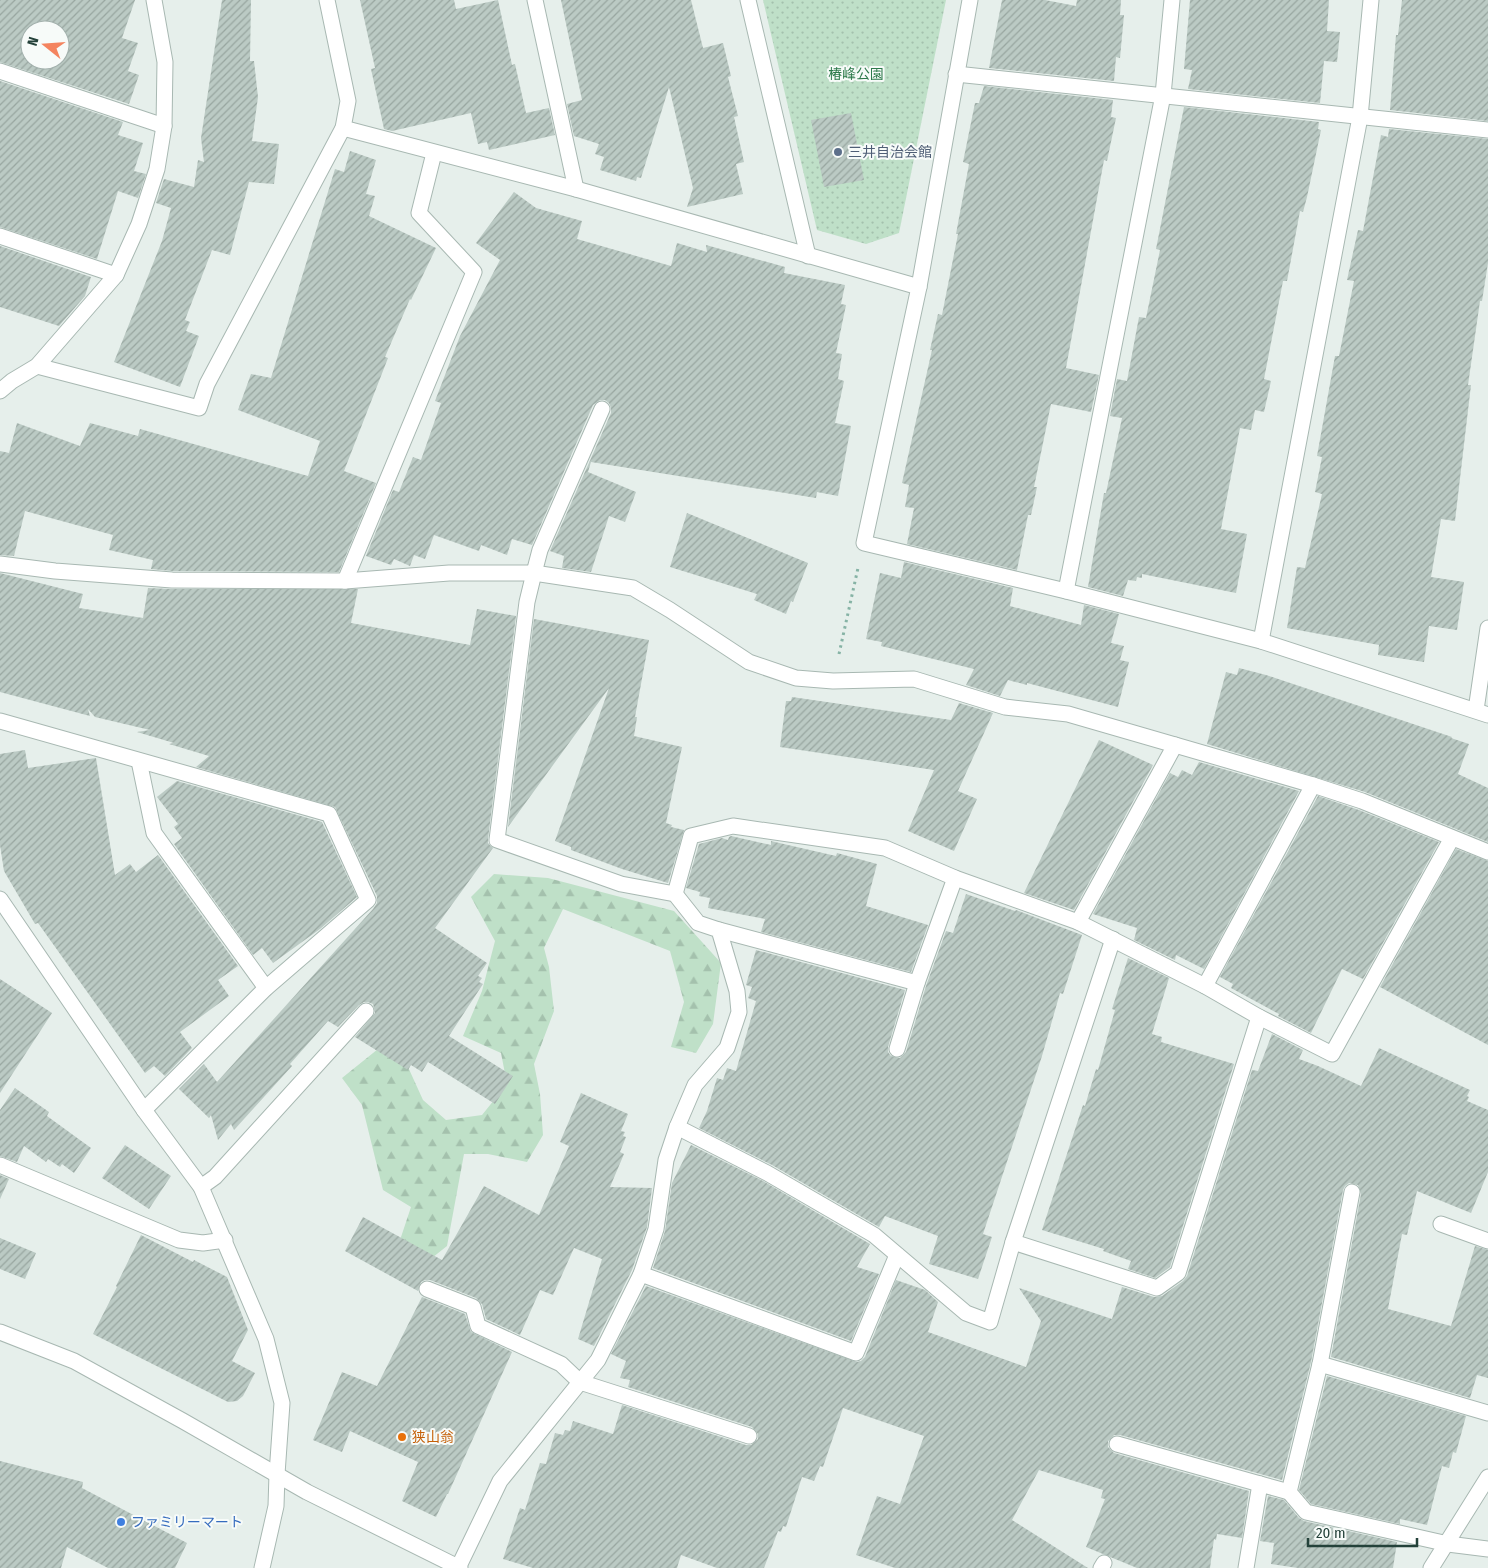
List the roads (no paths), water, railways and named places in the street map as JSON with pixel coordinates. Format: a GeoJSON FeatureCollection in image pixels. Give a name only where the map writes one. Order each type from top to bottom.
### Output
{"type":"FeatureCollection","features":[{"type":"Feature","properties":{"kind":"street"},"geometry":{"type":"LineString","coordinates":[[0,390],[37,366],[116,274],[139,224],[157,169],[164,126],[165,62],[154,0]]}},
{"type":"Feature","properties":{"kind":"street"},"geometry":{"type":"LineString","coordinates":[[37,366],[199,408],[207,384],[343,128],[348,101],[327,0]]}},
{"type":"Feature","properties":{"kind":"street"},"geometry":{"type":"LineString","coordinates":[[535,0],[576,189]]}},
{"type":"Feature","properties":{"kind":"street"},"geometry":{"type":"LineString","coordinates":[[748,0],[808,256]]}},
{"type":"Feature","properties":{"kind":"street"},"geometry":{"type":"LineString","coordinates":[[970,0],[918,287],[864,543],[1066,591],[1261,641],[1482,712],[1488,628]]}},
{"type":"Feature","properties":{"kind":"street"},"geometry":{"type":"LineString","coordinates":[[1066,591],[1163,95],[1172,0]]}},
{"type":"Feature","properties":{"kind":"street"},"geometry":{"type":"LineString","coordinates":[[1261,641],[1360,117],[1371,0]]}},
{"type":"Feature","properties":{"kind":"street"},"geometry":{"type":"LineString","coordinates":[[0,71],[164,126]]}},
{"type":"Feature","properties":{"kind":"street"},"geometry":{"type":"LineString","coordinates":[[956,74],[1488,130]]}},
{"type":"Feature","properties":{"kind":"street"},"geometry":{"type":"LineString","coordinates":[[343,128],[576,189],[918,287]]}},
{"type":"Feature","properties":{"kind":"street"},"geometry":{"type":"LineString","coordinates":[[345,581],[474,272],[419,213],[434,152]]}},
{"type":"Feature","properties":{"kind":"street"},"geometry":{"type":"LineString","coordinates":[[0,236],[116,274]]}},
{"type":"Feature","properties":{"kind":"street"},"geometry":{"type":"LineString","coordinates":[[602,409],[540,550],[534,573],[527,602],[497,840],[621,884],[675,894],[698,923],[918,983]]}},
{"type":"Feature","properties":{"kind":"street"},"geometry":{"type":"LineString","coordinates":[[0,564],[55,571],[172,580],[345,581],[449,573],[534,573],[634,588],[749,662],[796,678],[833,681],[914,679],[1006,707],[1068,714],[1362,801],[1488,852]]}},
{"type":"Feature","properties":{"kind":"street"},"geometry":{"type":"LineString","coordinates":[[0,721],[329,814],[368,900],[266,988],[144,1110]]}},
{"type":"Feature","properties":{"kind":"street"},"geometry":{"type":"LineString","coordinates":[[1078,922],[1175,745]]}},
{"type":"Feature","properties":{"kind":"street"},"geometry":{"type":"LineString","coordinates":[[139,761],[154,833],[266,988]]}},
{"type":"Feature","properties":{"kind":"street"},"geometry":{"type":"LineString","coordinates":[[1205,986],[1313,785]]}},
{"type":"Feature","properties":{"kind":"street"},"geometry":{"type":"LineString","coordinates":[[675,894],[691,836],[733,826],[884,848],[955,878],[1078,922],[1205,986],[1259,1017],[1332,1054],[1452,838]]}},
{"type":"Feature","properties":{"kind":"street"},"geometry":{"type":"LineString","coordinates":[[897,1049],[955,878]]}},
{"type":"Feature","properties":{"kind":"street"},"geometry":{"type":"LineString","coordinates":[[0,899],[144,1110],[201,1187],[266,1339],[282,1403],[276,1506],[262,1568]]}},
{"type":"Feature","properties":{"kind":"street"},"geometry":{"type":"LineString","coordinates":[[0,1332],[74,1361],[183,1420],[307,1492],[459,1568],[500,1481],[598,1360],[641,1274],[656,1229],[666,1160],[677,1127],[695,1085],[727,1048],[739,1012],[737,991],[719,930]]}},
{"type":"Feature","properties":{"kind":"street"},"geometry":{"type":"LineString","coordinates":[[677,1127],[784,1182],[874,1235],[966,1313],[990,1322],[1013,1242],[1113,939]]}},
{"type":"Feature","properties":{"kind":"street"},"geometry":{"type":"LineString","coordinates":[[201,1187],[214,1177],[366,1011]]}},
{"type":"Feature","properties":{"kind":"street"},"geometry":{"type":"LineString","coordinates":[[1013,1242],[1157,1288],[1178,1273],[1259,1017]]}},
{"type":"Feature","properties":{"kind":"street"},"geometry":{"type":"LineString","coordinates":[[0,1165],[179,1240],[203,1243],[225,1240]]}},
{"type":"Feature","properties":{"kind":"street"},"geometry":{"type":"LineString","coordinates":[[1289,1492],[1320,1364],[1352,1192]]}},
{"type":"Feature","properties":{"kind":"street"},"geometry":{"type":"LineString","coordinates":[[1441,1224],[1488,1242]]}},
{"type":"Feature","properties":{"kind":"street"},"geometry":{"type":"LineString","coordinates":[[641,1274],[856,1353],[897,1254]]}},
{"type":"Feature","properties":{"kind":"street"},"geometry":{"type":"LineString","coordinates":[[427,1290],[472,1307],[478,1326],[561,1364],[580,1382],[749,1436]]}},
{"type":"Feature","properties":{"kind":"street"},"geometry":{"type":"LineString","coordinates":[[1320,1364],[1488,1413]]}},
{"type":"Feature","properties":{"kind":"street"},"geometry":{"type":"LineString","coordinates":[[1117,1444],[1289,1492],[1306,1512],[1448,1544],[1488,1549]]}},
{"type":"Feature","properties":{"kind":"street"},"geometry":{"type":"LineString","coordinates":[[1431,1568],[1448,1544],[1488,1477]]}},
{"type":"Feature","properties":{"kind":"street"},"geometry":{"type":"LineString","coordinates":[[1246,1568],[1260,1484]]}},
{"type":"Feature","properties":{"kind":"place","name":"三井自治会館"},"geometry":{"type":"Point","coordinates":[838,152]}},
{"type":"Feature","properties":{"kind":"place","name":"狭山翁"},"geometry":{"type":"Point","coordinates":[402,1437]}},
{"type":"Feature","properties":{"kind":"place","name":"ファミリーマート"},"geometry":{"type":"Point","coordinates":[121,1522]}},
{"type":"Feature","properties":{"kind":"park label","name":"椿峰公園"},"geometry":{"type":"Point","coordinates":[856,74]}}]}
